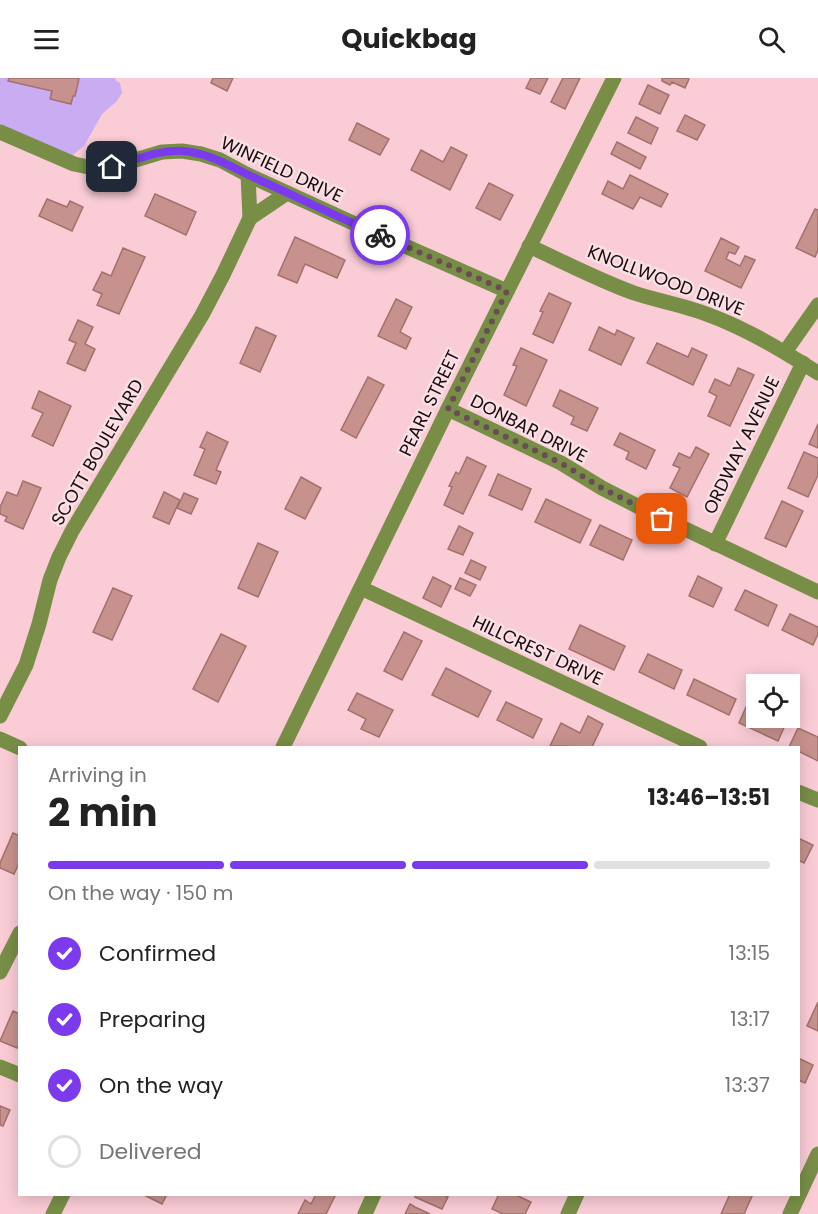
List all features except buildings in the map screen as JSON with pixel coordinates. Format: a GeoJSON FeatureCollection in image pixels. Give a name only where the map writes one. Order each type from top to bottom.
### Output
{"type":"FeatureCollection","features":[{"type":"Feature","properties":{"kind":"street","name":"PEARL STREET"},"geometry":{"type":"LineString","coordinates":[[283,746],[448,409],[614,78]]}},
{"type":"Feature","properties":{"kind":"street","name":"WINFIELD DRIVE"},"geometry":{"type":"LineString","coordinates":[[0,132],[83,167],[112,167],[162,152],[182,151],[201,154],[220,160],[287,193],[507,291]]}},
{"type":"Feature","properties":{"kind":"street","name":"SCOTT BOULEVARD"},"geometry":{"type":"LineString","coordinates":[[0,716],[26,665],[50,580],[72,531],[224,275],[250,218],[248,175]]}},
{"type":"Feature","properties":{"kind":"street"},"geometry":{"type":"LineString","coordinates":[[250,218],[287,193]]}},
{"type":"Feature","properties":{"kind":"street","name":"KNOLLWOOD DRIVE"},"geometry":{"type":"LineString","coordinates":[[529,246],[635,293],[708,314],[785,352],[818,373]]}},
{"type":"Feature","properties":{"kind":"street"},"geometry":{"type":"LineString","coordinates":[[785,352],[818,305]]}},
{"type":"Feature","properties":{"kind":"street","name":"ORDWAY AVENUE"},"geometry":{"type":"LineString","coordinates":[[715,544],[803,363]]}},
{"type":"Feature","properties":{"kind":"street","name":"DONBAR DRIVE"},"geometry":{"type":"LineString","coordinates":[[448,409],[561,463],[645,510],[818,592]]}},
{"type":"Feature","properties":{"kind":"street","name":"HILLCREST DRIVE"},"geometry":{"type":"LineString","coordinates":[[361,588],[698,746]]}},
{"type":"Feature","properties":{"kind":"street"},"geometry":{"type":"LineString","coordinates":[[0,739],[18,747]]}},
{"type":"Feature","properties":{"kind":"street"},"geometry":{"type":"LineString","coordinates":[[800,793],[818,800]]}},
{"type":"Feature","properties":{"kind":"street"},"geometry":{"type":"LineString","coordinates":[[0,972],[18,937]]}},
{"type":"Feature","properties":{"kind":"street"},"geometry":{"type":"LineString","coordinates":[[0,1067],[18,1074]]}},
{"type":"Feature","properties":{"kind":"street"},"geometry":{"type":"LineString","coordinates":[[800,1193],[818,1154]]}},
{"type":"Feature","properties":{"kind":"street"},"geometry":{"type":"LineString","coordinates":[[53,1214],[62,1196]]}},
{"type":"Feature","properties":{"kind":"street"},"geometry":{"type":"LineString","coordinates":[[365,1214],[373,1196]]}},
{"type":"Feature","properties":{"kind":"street"},"geometry":{"type":"LineString","coordinates":[[568,1214],[577,1196]]}},
{"type":"Feature","properties":{"kind":"street"},"geometry":{"type":"LineString","coordinates":[[790,1214],[798,1196]]}},
{"type":"Feature","properties":{"kind":"shaded area"},"geometry":{"type":"Polygon","coordinates":[[[0,78],[9,78],[8,81],[52,91],[71,104],[79,79],[77,78],[116,78],[115,80],[120,83],[122,93],[116,102],[102,114],[84,146],[69,158],[0,127],[0,78]]]}},
{"type":"Feature","properties":{"kind":"way so far"},"geometry":{"type":"LineString","coordinates":[[380,235],[507,291],[448,409],[561,463],[602,488],[662,519]]}},
{"type":"Feature","properties":{"kind":"route"},"geometry":{"type":"LineString","coordinates":[[112,167],[162,152],[182,151],[201,154],[220,160],[380,235]]}}]}
